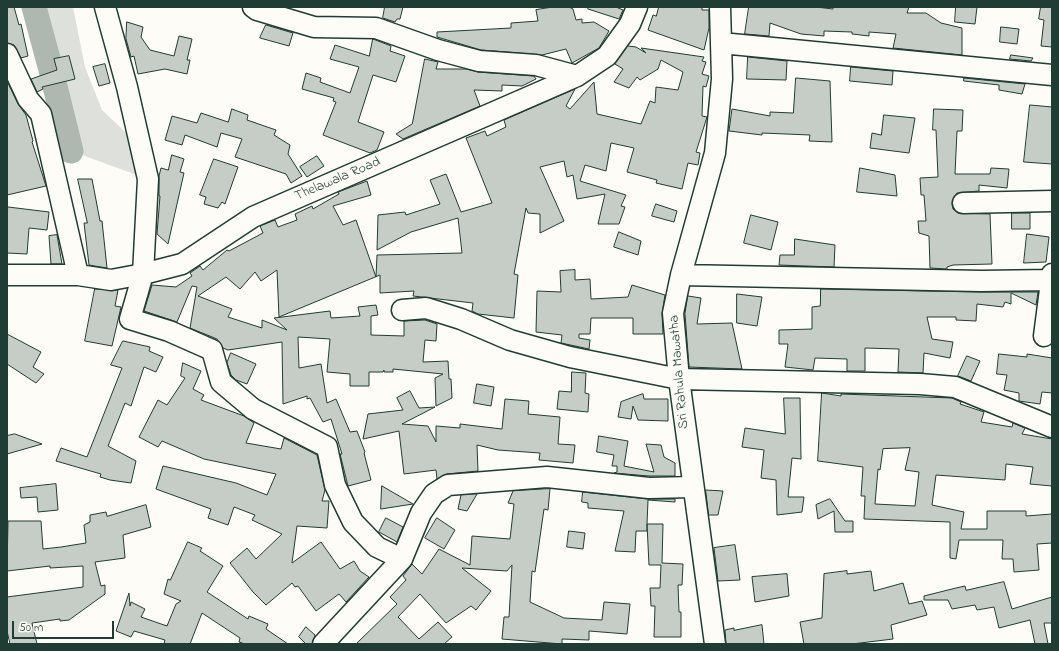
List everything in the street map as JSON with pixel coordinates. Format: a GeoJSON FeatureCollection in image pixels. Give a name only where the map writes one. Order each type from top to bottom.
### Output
{"type":"FeatureCollection","features":[{"type":"Feature","properties":{"kind":"street"},"geometry":{"type":"LineString","coordinates":[[105,7],[127,87],[148,179],[143,274],[130,319],[169,331],[212,350],[221,382],[253,409],[327,447],[335,485],[353,522],[376,547],[402,559]]}},
{"type":"Feature","properties":{"kind":"street"},"geometry":{"type":"LineString","coordinates":[[254,7],[257,10],[314,26],[376,28],[438,50],[479,61],[536,65],[577,76]]}},
{"type":"Feature","properties":{"kind":"street","name":"Thelawala Road"},"geometry":{"type":"LineString","coordinates":[[7,275],[78,275],[111,280],[182,264],[254,217],[577,76],[607,56],[630,24],[637,7]]}},
{"type":"Feature","properties":{"kind":"street","name":"Sri Rahula Mawatha"},"geometry":{"type":"LineString","coordinates":[[715,644],[679,379],[673,313],[681,275],[715,154],[722,79],[720,7]]}},
{"type":"Feature","properties":{"kind":"street"},"geometry":{"type":"LineString","coordinates":[[721,43],[1052,75]]}},
{"type":"Feature","properties":{"kind":"street"},"geometry":{"type":"LineString","coordinates":[[7,54],[28,99],[41,114],[78,275]]}},
{"type":"Feature","properties":{"kind":"street"},"geometry":{"type":"LineString","coordinates":[[963,203],[1052,201]]}},
{"type":"Feature","properties":{"kind":"street"},"geometry":{"type":"LineString","coordinates":[[681,275],[973,281],[1052,278],[1044,336]]}},
{"type":"Feature","properties":{"kind":"street"},"geometry":{"type":"LineString","coordinates":[[402,310],[426,308],[461,319],[510,340],[562,355],[679,379],[920,384],[955,387],[1052,427]]}},
{"type":"Feature","properties":{"kind":"street"},"geometry":{"type":"LineString","coordinates":[[323,644],[402,559],[421,513],[434,494],[448,485],[548,477],[649,488],[693,487]]}},
{"type":"Feature","properties":{"kind":"shaded area"},"geometry":{"type":"Polygon","coordinates":[[[35,7],[73,7],[85,67],[102,110],[141,147],[148,179],[71,151],[35,7]]]}},
{"type":"Feature","properties":{"kind":"building"},"geometry":{"type":"Polygon","coordinates":[[[7,7],[14,7],[19,25],[21,24],[28,56],[21,58],[14,45],[7,43],[7,7]]]}},
{"type":"Feature","properties":{"kind":"building"},"geometry":{"type":"Polygon","coordinates":[[[385,7],[403,7],[400,19],[397,19],[395,22],[383,18],[385,7]]]}},
{"type":"Feature","properties":{"kind":"building"},"geometry":{"type":"Polygon","coordinates":[[[553,7],[569,7],[573,9],[576,20],[582,19],[582,23],[594,22],[609,31],[599,48],[572,63],[566,49],[542,55],[481,50],[437,37],[437,32],[511,28],[511,23],[538,21],[536,10],[553,7]]]}},
{"type":"Feature","properties":{"kind":"building"},"geometry":{"type":"Polygon","coordinates":[[[589,7],[616,7],[623,10],[619,19],[588,9],[589,7]]]}},
{"type":"Feature","properties":{"kind":"building"},"geometry":{"type":"Polygon","coordinates":[[[659,7],[702,7],[702,10],[709,10],[709,28],[704,50],[648,30],[653,15],[656,16],[659,7]]]}},
{"type":"Feature","properties":{"kind":"building"},"geometry":{"type":"Polygon","coordinates":[[[749,7],[816,7],[833,9],[833,7],[909,7],[907,13],[926,13],[941,23],[962,28],[962,55],[893,48],[896,34],[869,32],[869,36],[852,34],[852,32],[824,31],[824,36],[801,34],[770,23],[769,36],[745,34],[749,7]]]}},
{"type":"Feature","properties":{"kind":"building"},"geometry":{"type":"Polygon","coordinates":[[[956,7],[977,7],[975,24],[955,22],[956,7]]]}},
{"type":"Feature","properties":{"kind":"building"},"geometry":{"type":"Polygon","coordinates":[[[1041,7],[1052,7],[1052,47],[1041,46],[1044,20],[1039,19],[1041,7]]]}},
{"type":"Feature","properties":{"kind":"building"},"geometry":{"type":"Polygon","coordinates":[[[127,22],[143,27],[141,37],[150,50],[174,56],[179,36],[192,39],[187,60],[190,60],[187,74],[165,69],[138,74],[134,56],[131,57],[126,39],[127,22]]]}},
{"type":"Feature","properties":{"kind":"building"},"geometry":{"type":"Polygon","coordinates":[[[266,25],[293,33],[289,46],[260,38],[266,25]]]}},
{"type":"Feature","properties":{"kind":"building"},"geometry":{"type":"Polygon","coordinates":[[[1001,27],[1019,29],[1017,44],[1000,42],[1001,27]]]}},
{"type":"Feature","properties":{"kind":"building"},"geometry":{"type":"Polygon","coordinates":[[[373,39],[391,46],[390,51],[405,56],[396,82],[373,75],[358,122],[384,132],[377,150],[370,153],[323,135],[336,102],[333,101],[334,98],[302,89],[306,73],[321,78],[320,82],[350,93],[359,67],[330,59],[335,45],[369,56],[373,39]]]}},
{"type":"Feature","properties":{"kind":"building"},"geometry":{"type":"Polygon","coordinates":[[[628,46],[636,47],[646,53],[641,48],[704,57],[702,61],[706,62],[702,74],[709,76],[706,87],[703,86],[702,116],[707,117],[696,152],[700,153],[698,165],[688,163],[682,189],[656,183],[657,180],[627,172],[634,148],[611,143],[606,171],[585,165],[580,181],[626,195],[621,206],[625,207],[619,224],[598,224],[605,194],[577,199],[573,175],[567,177],[564,161],[540,167],[564,221],[540,233],[540,214],[528,213],[526,208],[514,274],[518,275],[514,318],[478,314],[472,311],[473,303],[413,296],[414,291],[380,293],[380,275],[376,277],[377,255],[462,253],[458,218],[411,232],[377,250],[378,215],[405,212],[406,215],[440,204],[430,180],[446,174],[461,212],[492,203],[466,138],[485,131],[487,136],[506,127],[504,120],[575,89],[566,106],[570,109],[594,82],[597,114],[641,124],[650,101],[655,103],[656,87],[678,90],[683,72],[661,60],[658,69],[640,80],[637,77],[629,88],[614,82],[623,69],[615,64],[628,46]]]}},
{"type":"Feature","properties":{"kind":"building"},"geometry":{"type":"Polygon","coordinates":[[[1011,55],[1033,58],[1031,61],[1010,59],[1011,55]]]}},
{"type":"Feature","properties":{"kind":"building"},"geometry":{"type":"Polygon","coordinates":[[[69,56],[75,79],[42,87],[43,89],[37,92],[31,79],[57,70],[54,59],[69,56]]]}},
{"type":"Feature","properties":{"kind":"building"},"geometry":{"type":"Polygon","coordinates":[[[748,57],[787,61],[786,80],[747,79],[748,57]]]}},
{"type":"Feature","properties":{"kind":"building"},"geometry":{"type":"Polygon","coordinates":[[[425,59],[438,62],[436,69],[466,69],[478,72],[534,76],[536,79],[522,86],[502,85],[502,91],[474,90],[480,106],[403,139],[396,134],[412,124],[425,59]]]}},
{"type":"Feature","properties":{"kind":"building"},"geometry":{"type":"Polygon","coordinates":[[[105,64],[110,83],[99,86],[93,67],[105,64]]]}},
{"type":"Feature","properties":{"kind":"building"},"geometry":{"type":"Polygon","coordinates":[[[851,67],[893,71],[892,85],[850,81],[851,67]]]}},
{"type":"Feature","properties":{"kind":"building"},"geometry":{"type":"Polygon","coordinates":[[[796,78],[830,81],[832,142],[809,141],[810,135],[762,133],[762,135],[729,131],[732,109],[770,116],[770,112],[793,113],[796,78]]]}},
{"type":"Feature","properties":{"kind":"building"},"geometry":{"type":"Polygon","coordinates":[[[964,78],[1025,84],[1022,94],[999,90],[999,85],[964,81],[964,78]]]}},
{"type":"Feature","properties":{"kind":"building"},"geometry":{"type":"Polygon","coordinates":[[[7,81],[18,104],[26,115],[32,142],[46,186],[7,195],[7,81]]]}},
{"type":"Feature","properties":{"kind":"building"},"geometry":{"type":"Polygon","coordinates":[[[1030,105],[1052,107],[1052,164],[1024,162],[1030,105]]]}},
{"type":"Feature","properties":{"kind":"building"},"geometry":{"type":"Polygon","coordinates":[[[232,109],[248,115],[247,120],[276,130],[274,135],[290,145],[288,154],[302,176],[291,183],[286,174],[235,157],[242,139],[221,133],[217,147],[185,135],[182,145],[165,140],[172,116],[197,123],[201,113],[228,122],[232,109]]]}},
{"type":"Feature","properties":{"kind":"building"},"geometry":{"type":"Polygon","coordinates":[[[934,109],[963,110],[962,131],[957,131],[955,174],[990,174],[991,168],[1009,169],[1007,188],[979,185],[979,191],[957,193],[952,203],[953,209],[958,213],[990,214],[992,264],[953,265],[947,267],[947,269],[930,268],[929,236],[919,233],[918,221],[926,221],[924,195],[921,195],[920,178],[938,177],[936,130],[933,130],[934,109]]]}},
{"type":"Feature","properties":{"kind":"building"},"geometry":{"type":"Polygon","coordinates":[[[884,115],[915,118],[909,153],[870,148],[872,133],[881,135],[884,115]]]}},
{"type":"Feature","properties":{"kind":"building"},"geometry":{"type":"Polygon","coordinates":[[[172,155],[184,159],[180,172],[184,173],[168,244],[157,234],[160,196],[159,176],[161,168],[168,170],[172,155]]]}},
{"type":"Feature","properties":{"kind":"building"},"geometry":{"type":"Polygon","coordinates":[[[317,156],[324,166],[307,177],[300,167],[317,156]]]}},
{"type":"Feature","properties":{"kind":"building"},"geometry":{"type":"Polygon","coordinates":[[[214,159],[238,167],[225,204],[222,202],[218,208],[204,204],[206,197],[200,195],[214,159]]]}},
{"type":"Feature","properties":{"kind":"building"},"geometry":{"type":"Polygon","coordinates":[[[860,168],[895,175],[897,196],[857,192],[860,168]]]}},
{"type":"Feature","properties":{"kind":"building"},"geometry":{"type":"Polygon","coordinates":[[[78,179],[92,179],[100,221],[102,221],[107,268],[89,265],[84,223],[87,223],[78,179]]]}},
{"type":"Feature","properties":{"kind":"building"},"geometry":{"type":"Polygon","coordinates":[[[367,181],[371,195],[333,206],[343,225],[356,220],[376,277],[279,317],[277,270],[261,281],[255,272],[240,289],[226,277],[198,296],[232,309],[228,317],[262,328],[262,320],[287,330],[274,318],[330,311],[331,318],[360,316],[358,307],[376,305],[378,315],[371,316],[371,335],[404,336],[404,321],[425,320],[437,324],[436,341],[425,340],[423,362],[448,361],[452,398],[436,406],[435,378],[443,374],[393,369],[393,372],[384,372],[384,370],[383,372],[369,372],[369,386],[350,386],[350,374],[327,372],[330,339],[298,337],[299,368],[321,364],[327,403],[336,399],[350,432],[357,431],[365,452],[371,480],[348,486],[340,454],[342,454],[331,419],[323,422],[310,398],[307,399],[307,396],[283,404],[282,342],[228,350],[223,348],[217,339],[190,328],[197,287],[192,286],[177,322],[144,311],[152,285],[176,287],[192,276],[190,273],[200,266],[203,270],[227,250],[229,251],[263,233],[260,226],[275,220],[278,227],[297,220],[295,214],[312,206],[313,209],[339,194],[338,192],[367,181]]]}},
{"type":"Feature","properties":{"kind":"building"},"geometry":{"type":"Polygon","coordinates":[[[656,204],[677,211],[674,222],[652,216],[656,204]]]}},
{"type":"Feature","properties":{"kind":"building"},"geometry":{"type":"Polygon","coordinates":[[[8,207],[49,212],[47,230],[29,228],[27,254],[7,253],[8,207]]]}},
{"type":"Feature","properties":{"kind":"building"},"geometry":{"type":"Polygon","coordinates":[[[1012,213],[1030,213],[1030,229],[1012,229],[1012,213]]]}},
{"type":"Feature","properties":{"kind":"building"},"geometry":{"type":"Polygon","coordinates":[[[751,215],[778,222],[771,250],[744,243],[751,215]]]}},
{"type":"Feature","properties":{"kind":"building"},"geometry":{"type":"Polygon","coordinates":[[[619,232],[641,241],[638,255],[614,247],[619,232]]]}},
{"type":"Feature","properties":{"kind":"building"},"geometry":{"type":"Polygon","coordinates":[[[1027,234],[1049,237],[1046,262],[1024,263],[1027,234]]]}},
{"type":"Feature","properties":{"kind":"building"},"geometry":{"type":"Polygon","coordinates":[[[57,235],[62,264],[51,264],[49,236],[57,235]]]}},
{"type":"Feature","properties":{"kind":"building"},"geometry":{"type":"Polygon","coordinates":[[[795,239],[835,245],[834,267],[779,265],[780,255],[794,255],[795,239]]]}},
{"type":"Feature","properties":{"kind":"building"},"geometry":{"type":"Polygon","coordinates":[[[575,270],[575,280],[590,279],[591,299],[628,297],[632,285],[665,295],[662,314],[663,334],[633,334],[633,318],[591,318],[590,334],[579,334],[579,338],[590,340],[589,349],[561,343],[562,335],[536,332],[537,291],[561,292],[560,271],[575,270]]]}},
{"type":"Feature","properties":{"kind":"building"},"geometry":{"type":"Polygon","coordinates":[[[95,289],[118,290],[115,306],[121,307],[112,346],[85,341],[95,289]]]}},
{"type":"Feature","properties":{"kind":"building"},"geometry":{"type":"Polygon","coordinates":[[[821,289],[1038,292],[1036,305],[1011,293],[1011,304],[1005,302],[1003,307],[977,304],[976,321],[956,320],[956,317],[927,317],[932,339],[953,342],[950,358],[924,353],[923,373],[898,372],[899,349],[865,348],[865,371],[847,371],[847,359],[815,358],[813,370],[785,367],[788,344],[779,344],[779,330],[812,329],[812,307],[820,306],[821,289]]]}},
{"type":"Feature","properties":{"kind":"building"},"geometry":{"type":"Polygon","coordinates":[[[737,294],[762,297],[757,326],[737,323],[737,294]]]}},
{"type":"Feature","properties":{"kind":"building"},"geometry":{"type":"Polygon","coordinates":[[[688,296],[701,298],[697,324],[732,323],[742,369],[689,367],[685,314],[688,296]]]}},
{"type":"Feature","properties":{"kind":"building"},"geometry":{"type":"Polygon","coordinates":[[[7,334],[41,352],[33,367],[44,374],[36,383],[7,364],[7,334]]]}},
{"type":"Feature","properties":{"kind":"building"},"geometry":{"type":"Polygon","coordinates":[[[123,341],[150,347],[149,351],[163,357],[156,372],[144,367],[131,406],[125,403],[108,446],[136,461],[131,483],[110,480],[100,477],[101,474],[56,461],[61,448],[87,457],[122,368],[111,365],[123,341]]]}},
{"type":"Feature","properties":{"kind":"building"},"geometry":{"type":"Polygon","coordinates":[[[231,353],[256,364],[247,384],[236,380],[231,375],[227,363],[231,353]]]}},
{"type":"Feature","properties":{"kind":"building"},"geometry":{"type":"Polygon","coordinates":[[[999,354],[1027,357],[1027,354],[1052,358],[1052,393],[1042,392],[1040,404],[1019,401],[1019,393],[1004,390],[1007,375],[997,374],[999,354]]]}},
{"type":"Feature","properties":{"kind":"building"},"geometry":{"type":"Polygon","coordinates":[[[967,356],[980,361],[971,381],[958,376],[967,356]]]}},
{"type":"Feature","properties":{"kind":"building"},"geometry":{"type":"Polygon","coordinates":[[[183,363],[201,371],[193,389],[204,395],[201,400],[244,416],[254,423],[246,443],[281,449],[284,438],[317,455],[325,490],[322,501],[329,501],[327,528],[297,526],[292,563],[321,542],[340,569],[354,561],[360,571],[369,577],[346,602],[339,594],[316,611],[298,586],[295,587],[292,583],[266,605],[253,592],[230,563],[247,548],[256,559],[282,534],[252,520],[255,515],[234,507],[228,525],[208,518],[211,509],[156,489],[163,466],[236,483],[267,495],[276,474],[204,459],[162,441],[158,447],[139,437],[158,400],[167,405],[185,378],[181,376],[183,363]]]}},
{"type":"Feature","properties":{"kind":"building"},"geometry":{"type":"Polygon","coordinates":[[[572,372],[586,373],[585,393],[589,394],[588,412],[557,409],[559,391],[571,392],[572,372]]]}},
{"type":"Feature","properties":{"kind":"building"},"geometry":{"type":"Polygon","coordinates":[[[477,384],[494,387],[491,406],[474,403],[477,384]]]}},
{"type":"Feature","properties":{"kind":"building"},"geometry":{"type":"Polygon","coordinates":[[[410,391],[419,408],[435,407],[402,424],[428,426],[436,442],[436,426],[460,428],[460,424],[502,429],[505,399],[529,401],[528,414],[560,417],[558,444],[575,445],[573,463],[539,460],[540,453],[498,450],[477,445],[478,471],[447,474],[437,479],[436,470],[404,474],[399,431],[363,439],[368,414],[403,410],[397,398],[410,391]]]}},
{"type":"Feature","properties":{"kind":"building"},"geometry":{"type":"Polygon","coordinates":[[[822,393],[841,396],[841,394],[952,398],[961,402],[960,404],[984,412],[981,422],[1012,427],[1013,423],[1025,428],[1022,434],[1052,439],[1052,486],[1030,484],[1033,467],[1006,464],[1005,480],[936,475],[932,505],[964,512],[961,529],[987,529],[987,511],[1026,511],[1026,516],[1052,514],[1052,543],[1037,544],[1039,570],[1014,572],[1013,559],[1002,559],[1003,540],[959,540],[956,559],[950,558],[950,522],[864,519],[865,496],[861,496],[863,467],[818,461],[822,393]],[[910,448],[883,449],[880,470],[878,469],[875,504],[915,506],[919,472],[905,470],[910,448]]]}},
{"type":"Feature","properties":{"kind":"building"},"geometry":{"type":"Polygon","coordinates":[[[643,394],[644,399],[668,399],[668,421],[638,420],[633,406],[631,419],[618,417],[621,402],[643,394]]]}},
{"type":"Feature","properties":{"kind":"building"},"geometry":{"type":"Polygon","coordinates":[[[784,398],[800,398],[801,459],[792,458],[788,497],[804,497],[802,512],[777,515],[776,480],[761,478],[764,450],[742,447],[745,428],[785,434],[784,398]]]}},
{"type":"Feature","properties":{"kind":"building"},"geometry":{"type":"Polygon","coordinates":[[[15,434],[42,444],[7,454],[7,436],[15,434]]]}},
{"type":"Feature","properties":{"kind":"building"},"geometry":{"type":"Polygon","coordinates":[[[599,436],[628,441],[624,466],[654,472],[646,444],[661,445],[664,457],[675,463],[675,476],[649,476],[614,473],[617,472],[617,466],[612,466],[614,455],[597,452],[599,436]]]}},
{"type":"Feature","properties":{"kind":"building"},"geometry":{"type":"Polygon","coordinates":[[[56,484],[58,510],[38,512],[37,497],[21,498],[20,488],[56,484]]]}},
{"type":"Feature","properties":{"kind":"building"},"geometry":{"type":"Polygon","coordinates":[[[382,486],[413,504],[381,509],[382,486]]]}},
{"type":"Feature","properties":{"kind":"building"},"geometry":{"type":"Polygon","coordinates":[[[550,489],[548,510],[544,509],[535,572],[532,571],[530,602],[564,618],[602,620],[604,602],[630,604],[627,634],[589,631],[589,640],[562,639],[562,644],[502,639],[504,617],[509,617],[512,565],[507,571],[462,568],[491,591],[476,610],[471,606],[446,623],[420,594],[398,617],[419,639],[438,622],[452,637],[444,644],[356,644],[397,604],[390,597],[406,580],[403,576],[412,564],[422,574],[439,549],[470,565],[472,536],[510,539],[514,504],[508,503],[513,491],[550,489]]]}},
{"type":"Feature","properties":{"kind":"building"},"geometry":{"type":"Polygon","coordinates":[[[706,490],[723,491],[718,515],[709,515],[706,490]]]}},
{"type":"Feature","properties":{"kind":"building"},"geometry":{"type":"Polygon","coordinates":[[[583,492],[648,499],[675,499],[675,502],[648,500],[647,531],[636,531],[635,552],[615,551],[624,511],[588,508],[588,503],[582,502],[583,492]]]}},
{"type":"Feature","properties":{"kind":"building"},"geometry":{"type":"Polygon","coordinates":[[[477,494],[467,511],[458,509],[461,495],[477,494]]]}},
{"type":"Feature","properties":{"kind":"building"},"geometry":{"type":"Polygon","coordinates":[[[830,499],[845,521],[853,521],[853,532],[835,532],[834,511],[818,519],[816,505],[830,499]]]}},
{"type":"Feature","properties":{"kind":"building"},"geometry":{"type":"Polygon","coordinates":[[[146,505],[151,527],[123,535],[125,558],[95,562],[101,586],[105,585],[105,594],[69,620],[60,621],[60,619],[32,623],[37,644],[10,644],[7,631],[7,597],[83,587],[83,566],[50,568],[50,566],[7,571],[8,521],[41,521],[43,549],[61,547],[86,543],[84,525],[90,522],[90,515],[106,512],[107,516],[146,505]]]}},
{"type":"Feature","properties":{"kind":"building"},"geometry":{"type":"Polygon","coordinates":[[[386,518],[403,527],[397,542],[379,532],[386,518]]]}},
{"type":"Feature","properties":{"kind":"building"},"geometry":{"type":"Polygon","coordinates":[[[437,518],[455,530],[444,549],[425,538],[437,518]]]}},
{"type":"Feature","properties":{"kind":"building"},"geometry":{"type":"Polygon","coordinates":[[[647,524],[663,524],[662,563],[683,564],[682,585],[678,585],[679,612],[681,612],[681,637],[654,637],[655,606],[651,606],[650,588],[660,588],[661,565],[649,565],[647,524]]]}},
{"type":"Feature","properties":{"kind":"building"},"geometry":{"type":"Polygon","coordinates":[[[569,531],[585,533],[583,549],[567,547],[569,531]]]}},
{"type":"Feature","properties":{"kind":"building"},"geometry":{"type":"Polygon","coordinates":[[[188,542],[202,548],[200,551],[223,566],[207,592],[248,619],[249,616],[268,624],[266,629],[288,644],[245,644],[239,642],[240,638],[202,613],[190,644],[164,644],[165,640],[134,631],[131,637],[116,631],[129,593],[130,606],[131,602],[145,609],[141,617],[167,626],[176,604],[181,601],[164,594],[168,579],[170,580],[188,542]]]}},
{"type":"Feature","properties":{"kind":"building"},"geometry":{"type":"Polygon","coordinates":[[[735,545],[740,580],[718,581],[714,548],[735,545]]]}},
{"type":"Feature","properties":{"kind":"building"},"geometry":{"type":"Polygon","coordinates":[[[847,571],[847,574],[871,571],[874,591],[903,583],[909,604],[922,601],[927,615],[891,625],[893,639],[852,644],[804,644],[800,622],[822,618],[824,574],[847,571]]]}},
{"type":"Feature","properties":{"kind":"building"},"geometry":{"type":"Polygon","coordinates":[[[787,574],[789,596],[755,602],[752,577],[787,574]]]}},
{"type":"Feature","properties":{"kind":"building"},"geometry":{"type":"Polygon","coordinates":[[[1004,582],[1012,609],[1052,597],[1052,623],[1044,623],[1048,644],[1035,644],[1030,620],[999,628],[994,607],[977,610],[975,605],[952,609],[948,600],[924,600],[924,596],[956,588],[965,586],[966,590],[1004,582]]]}},
{"type":"Feature","properties":{"kind":"building"},"geometry":{"type":"Polygon","coordinates":[[[762,625],[764,644],[726,644],[725,630],[734,628],[734,630],[762,625]]]}},
{"type":"Feature","properties":{"kind":"building"},"geometry":{"type":"Polygon","coordinates":[[[306,627],[315,635],[312,644],[306,644],[299,637],[306,627]]]}},
{"type":"Feature","properties":{"kind":"waterway"},"geometry":{"type":"LineString","coordinates":[[34,7],[71,151]]}}]}
